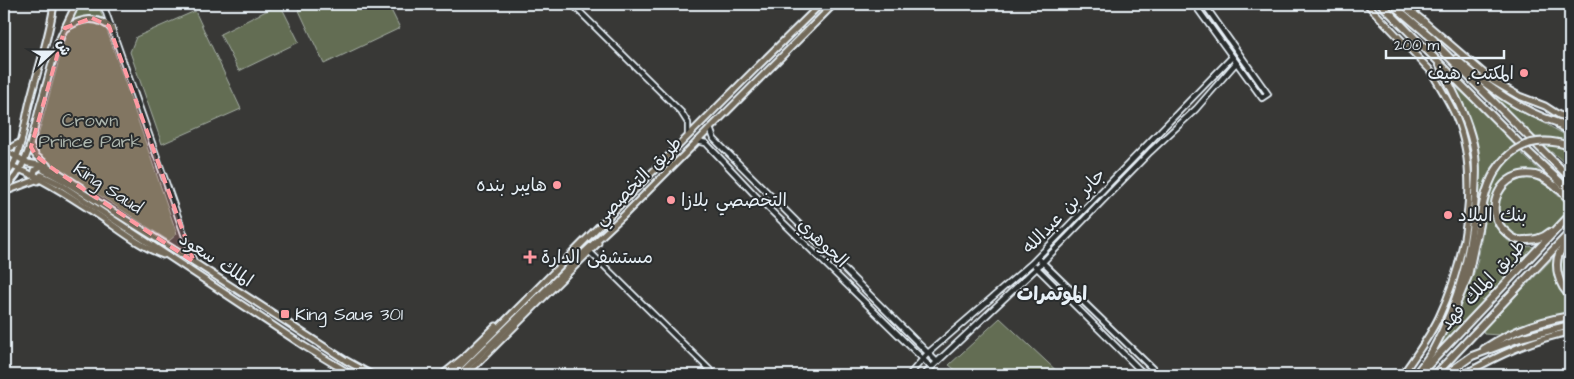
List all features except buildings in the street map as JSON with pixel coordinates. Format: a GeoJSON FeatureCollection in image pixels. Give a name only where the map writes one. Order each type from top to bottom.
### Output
{"type":"FeatureCollection","features":[{"type":"Feature","properties":{"kind":"highway"},"geometry":{"type":"LineString","coordinates":[[1381,4],[1525,149],[1570,191]]}},
{"type":"Feature","properties":{"kind":"highway"},"geometry":{"type":"LineString","coordinates":[[1392,4],[1498,93],[1570,132]]}},
{"type":"Feature","properties":{"kind":"highway"},"geometry":{"type":"LineString","coordinates":[[1402,4],[1424,22]]}},
{"type":"Feature","properties":{"kind":"highway"},"geometry":{"type":"LineString","coordinates":[[1434,40],[1570,178]]}},
{"type":"Feature","properties":{"kind":"highway"},"geometry":{"type":"LineString","coordinates":[[1434,346],[1464,274],[1474,221],[1476,173],[1474,146],[1466,118],[1439,63]]}},
{"type":"Feature","properties":{"kind":"highway"},"geometry":{"type":"LineString","coordinates":[[1548,119],[1570,126]]}},
{"type":"Feature","properties":{"kind":"highway"},"geometry":{"type":"LineString","coordinates":[[1417,375],[1455,308],[1468,276],[1488,184],[1492,175],[1511,152],[1537,142],[1553,141],[1570,146]]}},
{"type":"Feature","properties":{"kind":"highway"},"geometry":{"type":"LineString","coordinates":[[1525,149],[1558,189]]}},
{"type":"Feature","properties":{"kind":"highway"},"geometry":{"type":"LineString","coordinates":[[1568,217],[1544,237],[1534,240],[1514,239],[1501,228],[1496,219],[1494,209],[1496,196],[1504,184],[1512,178],[1522,175],[1536,175],[1545,179],[1570,200]]}},
{"type":"Feature","properties":{"kind":"highway","name":"طريق الملك فهد"},"geometry":{"type":"LineString","coordinates":[[1417,375],[1568,217]]}},
{"type":"Feature","properties":{"kind":"highway"},"geometry":{"type":"LineString","coordinates":[[1570,234],[1559,253],[1558,270],[1563,287],[1570,295]]}},
{"type":"Feature","properties":{"kind":"highway","name":"طريق الملك فهد"},"geometry":{"type":"LineString","coordinates":[[1435,375],[1570,234]]}},
{"type":"Feature","properties":{"kind":"highway"},"geometry":{"type":"LineString","coordinates":[[1445,375],[1492,344],[1524,329],[1570,316]]}},
{"type":"Feature","properties":{"kind":"highway"},"geometry":{"type":"LineString","coordinates":[[1472,356],[1520,338],[1570,325]]}},
{"type":"Feature","properties":{"kind":"main road"},"geometry":{"type":"LineString","coordinates":[[4,177],[12,166],[21,142],[29,104],[50,29],[54,4]]}},
{"type":"Feature","properties":{"kind":"main road"},"geometry":{"type":"LineString","coordinates":[[4,190],[20,170],[31,147],[40,107],[58,45],[76,4]]}},
{"type":"Feature","properties":{"kind":"main road","name":"طريق التخصصي"},"geometry":{"type":"LineString","coordinates":[[451,375],[688,135],[821,4]]}},
{"type":"Feature","properties":{"kind":"main road","name":"طريق التخصصي"},"geometry":{"type":"LineString","coordinates":[[459,375],[622,217],[834,4]]}},
{"type":"Feature","properties":{"kind":"main road"},"geometry":{"type":"LineString","coordinates":[[1367,4],[1430,70],[1456,118],[1464,148],[1468,181],[1469,200],[1458,264],[1439,317],[1422,347],[1402,375]]}},
{"type":"Feature","properties":{"kind":"main road"},"geometry":{"type":"LineString","coordinates":[[1372,4],[1391,28]]}},
{"type":"Feature","properties":{"kind":"main road"},"geometry":{"type":"LineString","coordinates":[[1406,4],[1424,22],[1494,81],[1519,96],[1545,106],[1559,115],[1570,118]]}},
{"type":"Feature","properties":{"kind":"main road"},"geometry":{"type":"LineString","coordinates":[[65,28],[82,20],[92,18],[112,28]]}},
{"type":"Feature","properties":{"kind":"main road"},"geometry":{"type":"LineString","coordinates":[[4,149],[8,149],[21,142]]}},
{"type":"Feature","properties":{"kind":"main road"},"geometry":{"type":"LineString","coordinates":[[31,147],[36,156],[56,171]]}},
{"type":"Feature","properties":{"kind":"main road","name":"King Saud"},"geometry":{"type":"LineString","coordinates":[[4,149],[24,161],[56,171],[186,257]]}},
{"type":"Feature","properties":{"kind":"main road","name":"King Saud"},"geometry":{"type":"LineString","coordinates":[[4,163],[64,193],[137,242],[156,253],[174,260]]}},
{"type":"Feature","properties":{"kind":"main road"},"geometry":{"type":"LineString","coordinates":[[56,171],[41,166],[34,173],[35,176],[64,193]]}},
{"type":"Feature","properties":{"kind":"main road","name":"الملك سعود"},"geometry":{"type":"LineString","coordinates":[[352,375],[304,346],[43,173],[61,179],[372,375]]}},
{"type":"Feature","properties":{"kind":"main road"},"geometry":{"type":"LineString","coordinates":[[4,190],[36,180],[64,193]]}},
{"type":"Feature","properties":{"kind":"main road"},"geometry":{"type":"LineString","coordinates":[[466,375],[590,252],[622,217]]}},
{"type":"Feature","properties":{"kind":"main road"},"geometry":{"type":"LineString","coordinates":[[444,375],[549,274],[560,266]]}},
{"type":"Feature","properties":{"kind":"main road"},"geometry":{"type":"LineString","coordinates":[[1464,375],[1488,361],[1526,344],[1570,332]]}},
{"type":"Feature","properties":{"kind":"street"},"geometry":{"type":"LineString","coordinates":[[103,4],[194,262]]}},
{"type":"Feature","properties":{"kind":"street"},"geometry":{"type":"LineString","coordinates":[[572,4],[681,112],[688,123],[688,135]]}},
{"type":"Feature","properties":{"kind":"street"},"geometry":{"type":"LineString","coordinates":[[1194,4],[1262,98],[1268,94],[1204,4]]}},
{"type":"Feature","properties":{"kind":"street","name":"جابر بن عبدالله"},"geometry":{"type":"LineString","coordinates":[[909,375],[928,353],[1032,264],[1232,57]]}},
{"type":"Feature","properties":{"kind":"street","name":"جابر بن عبدالله"},"geometry":{"type":"LineString","coordinates":[[924,375],[1037,268],[1150,152],[1196,109],[1236,63]]}},
{"type":"Feature","properties":{"kind":"street","name":"الجوهري"},"geometry":{"type":"LineString","coordinates":[[710,128],[714,139],[937,362]]}},
{"type":"Feature","properties":{"kind":"street","name":"الجوهري"},"geometry":{"type":"LineString","coordinates":[[697,142],[706,143],[754,195],[932,367]]}},
{"type":"Feature","properties":{"kind":"street"},"geometry":{"type":"LineString","coordinates":[[590,252],[715,375]]}},
{"type":"Feature","properties":{"kind":"street"},"geometry":{"type":"LineString","coordinates":[[1038,258],[1158,375]]}},
{"type":"Feature","properties":{"kind":"street"},"geometry":{"type":"LineString","coordinates":[[1032,264],[1145,375]]}},
{"type":"Feature","properties":{"kind":"highlighted area"},"geometry":{"type":"Polygon","coordinates":[[[92,18],[109,26],[194,262],[56,171],[36,156],[31,147],[65,28],[92,18]]]}},
{"type":"Feature","properties":{"kind":"green space","name":"Crown Prince Park"},"geometry":{"type":"Polygon","coordinates":[[[81,4],[98,4],[177,234],[169,241],[38,155],[35,147],[68,27],[81,4]]]}},
{"type":"Feature","properties":{"kind":"green space"},"geometry":{"type":"Polygon","coordinates":[[[280,4],[299,42],[239,71],[220,34],[280,4]]]}},
{"type":"Feature","properties":{"kind":"green space"},"geometry":{"type":"Polygon","coordinates":[[[296,4],[388,4],[400,28],[324,64],[296,4]]]}},
{"type":"Feature","properties":{"kind":"green space"},"geometry":{"type":"Polygon","coordinates":[[[195,11],[241,109],[162,144],[130,52],[136,37],[195,11]]]}},
{"type":"Feature","properties":{"kind":"green space"},"geometry":{"type":"Polygon","coordinates":[[[1453,84],[1515,145],[1500,157],[1490,171],[1483,186],[1479,205],[1477,202],[1478,182],[1465,111],[1453,84]]]}},
{"type":"Feature","properties":{"kind":"green space"},"geometry":{"type":"Polygon","coordinates":[[[1491,95],[1496,95],[1570,138],[1570,141],[1535,137],[1491,95]]]}},
{"type":"Feature","properties":{"kind":"green space"},"geometry":{"type":"Polygon","coordinates":[[[1542,144],[1570,148],[1570,174],[1565,164],[1542,144]]]}},
{"type":"Feature","properties":{"kind":"green space"},"geometry":{"type":"Polygon","coordinates":[[[1519,151],[1544,175],[1529,172],[1516,174],[1504,180],[1496,189],[1491,200],[1490,212],[1494,225],[1512,243],[1530,247],[1540,246],[1432,356],[1460,305],[1474,273],[1490,190],[1506,161],[1519,151]]]}},
{"type":"Feature","properties":{"kind":"green space"},"geometry":{"type":"Polygon","coordinates":[[[1530,178],[1546,184],[1570,207],[1570,212],[1556,227],[1533,238],[1519,237],[1507,230],[1500,218],[1498,205],[1502,192],[1512,182],[1530,178]]]}},
{"type":"Feature","properties":{"kind":"green space"},"geometry":{"type":"Polygon","coordinates":[[[1570,246],[1570,293],[1563,281],[1561,270],[1563,258],[1570,246]]]}},
{"type":"Feature","properties":{"kind":"green space"},"geometry":{"type":"Polygon","coordinates":[[[1556,255],[1555,267],[1558,286],[1570,300],[1570,312],[1531,322],[1500,335],[1484,334],[1483,330],[1556,255]]]}},
{"type":"Feature","properties":{"kind":"green space"},"geometry":{"type":"Polygon","coordinates":[[[1000,318],[1061,375],[962,375],[949,365],[1000,318]]]}},
{"type":"Feature","properties":{"kind":"tunnel"},"geometry":{"type":"LineString","coordinates":[[4,153],[16,159]]}},
{"type":"Feature","properties":{"kind":"tunnel"},"geometry":{"type":"LineString","coordinates":[[4,159],[41,175]]}},
{"type":"Feature","properties":{"kind":"place","name":"المكتب. هيف"},"geometry":{"type":"Point","coordinates":[1524,73]}},
{"type":"Feature","properties":{"kind":"place","name":"هايبر بنده"},"geometry":{"type":"Point","coordinates":[557,185]}},
{"type":"Feature","properties":{"kind":"place","name":"التخصصي بلازا"},"geometry":{"type":"Point","coordinates":[671,200]}},
{"type":"Feature","properties":{"kind":"place","name":"بنك البلاد"},"geometry":{"type":"Point","coordinates":[1448,215]}},
{"type":"Feature","properties":{"kind":"place","name":"مستشفى الدارة"},"geometry":{"type":"Point","coordinates":[530,257]}},
{"type":"Feature","properties":{"kind":"place","name":"King Saus 301"},"geometry":{"type":"Point","coordinates":[285,314]}},
{"type":"Feature","properties":{"kind":"district","name":"الموتمرات"},"geometry":{"type":"Point","coordinates":[1052,294]}}]}
